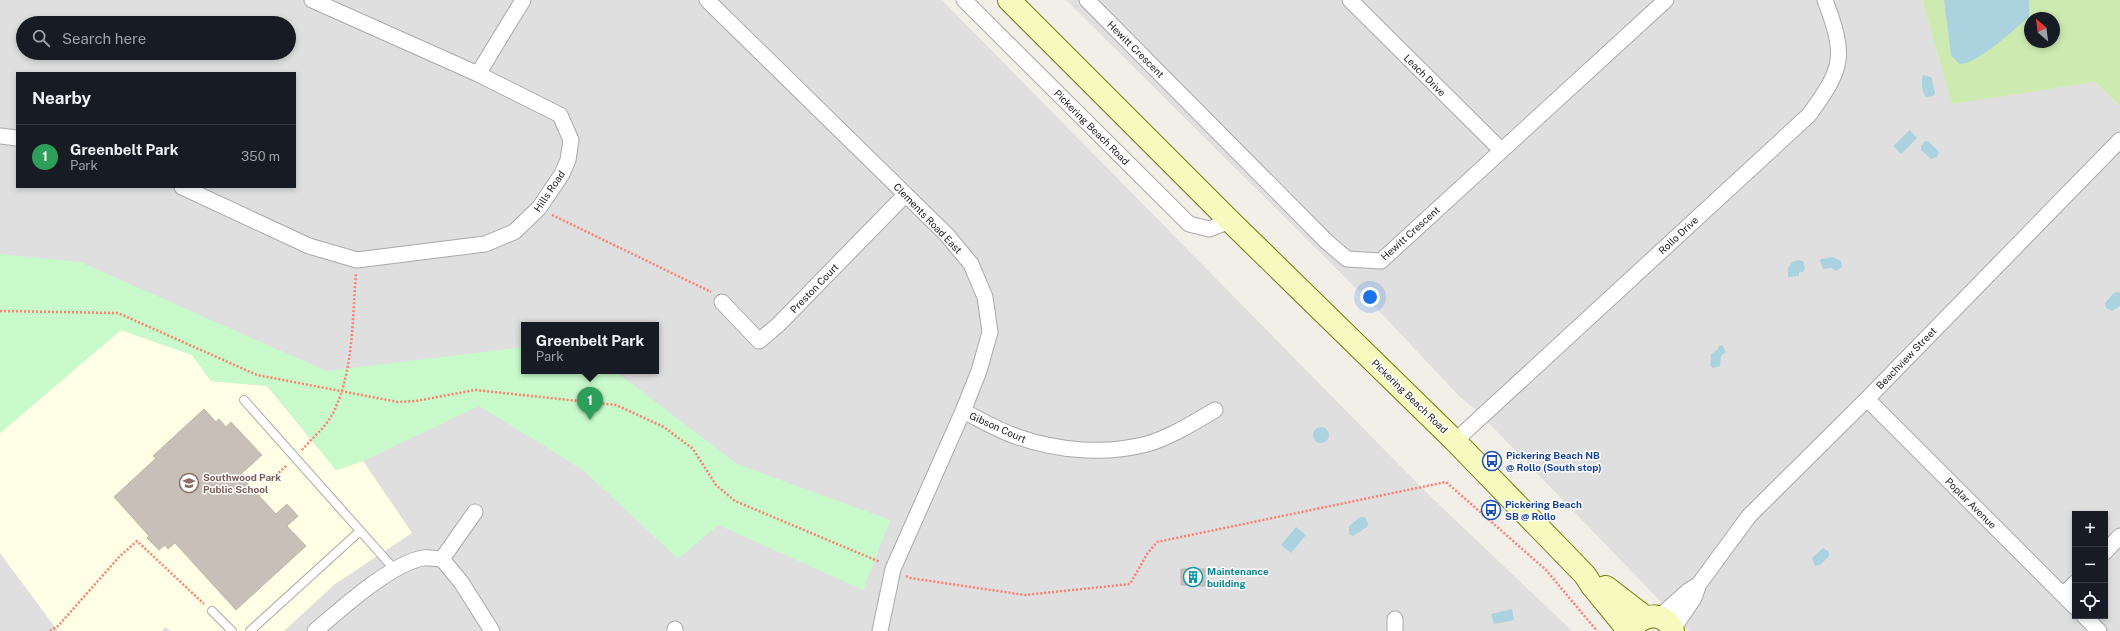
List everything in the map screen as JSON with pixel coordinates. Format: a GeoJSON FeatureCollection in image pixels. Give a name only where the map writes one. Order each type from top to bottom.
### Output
{"type":"FeatureCollection","features":[{"type":"Feature","properties":{"kind":"street","name":"Hills Road"},"geometry":{"type":"LineString","coordinates":[[184,188],[309,246],[357,260],[485,244],[514,232],[539,208],[562,174],[568,160],[571,140],[560,115],[478,74],[312,0]]}},
{"type":"Feature","properties":{"kind":"street"},"geometry":{"type":"LineString","coordinates":[[478,74],[523,0]]}},
{"type":"Feature","properties":{"kind":"street","name":"Clements Road East"},"geometry":{"type":"LineString","coordinates":[[708,0],[947,235],[971,264],[985,297],[990,332],[979,371],[963,411],[893,569],[880,631]]}},
{"type":"Feature","properties":{"kind":"street","name":"Pickering Beach Road"},"geometry":{"type":"LineString","coordinates":[[964,0],[1189,224],[1210,229],[1230,221]]}},
{"type":"Feature","properties":{"kind":"street","name":"Pickering Beach Road"},"geometry":{"type":"LineString","coordinates":[[1009,0],[1230,221],[1456,441],[1585,575],[1596,578],[1652,626]]}},
{"type":"Feature","properties":{"kind":"street","name":"Hewitt Crescent"},"geometry":{"type":"LineString","coordinates":[[1087,0],[1327,242],[1347,259],[1381,261],[1666,0]]}},
{"type":"Feature","properties":{"kind":"street","name":"Leach Drive"},"geometry":{"type":"LineString","coordinates":[[1350,0],[1501,150]]}},
{"type":"Feature","properties":{"kind":"street","name":"Rollo Drive"},"geometry":{"type":"LineString","coordinates":[[1456,441],[1808,115],[1829,87],[1839,63],[1839,41],[1825,0]]}},
{"type":"Feature","properties":{"kind":"street"},"geometry":{"type":"LineString","coordinates":[[0,136],[16,138]]}},
{"type":"Feature","properties":{"kind":"street","name":"Beachview Street"},"geometry":{"type":"LineString","coordinates":[[1652,626],[1688,591],[1699,584],[1749,516],[2120,140]]}},
{"type":"Feature","properties":{"kind":"street","name":"Preston Court"},"geometry":{"type":"LineString","coordinates":[[722,302],[759,341],[778,325],[905,195]]}},
{"type":"Feature","properties":{"kind":"street","name":"Poplar Avenue"},"geometry":{"type":"LineString","coordinates":[[1866,399],[2072,604]]}},
{"type":"Feature","properties":{"kind":"street","name":"Gibson Court"},"geometry":{"type":"LineString","coordinates":[[963,411],[1017,437],[1053,448],[1111,450],[1148,444],[1185,429],[1215,410]]}},
{"type":"Feature","properties":{"kind":"street"},"geometry":{"type":"LineString","coordinates":[[442,559],[475,512]]}},
{"type":"Feature","properties":{"kind":"street"},"geometry":{"type":"LineString","coordinates":[[2108,549],[2120,536]]}},
{"type":"Feature","properties":{"kind":"street"},"geometry":{"type":"LineString","coordinates":[[315,631],[347,604],[395,570],[423,558],[442,559],[461,582],[492,631]]}},
{"type":"Feature","properties":{"kind":"street"},"geometry":{"type":"LineString","coordinates":[[2063,595],[2072,586]]}},
{"type":"Feature","properties":{"kind":"street"},"geometry":{"type":"LineString","coordinates":[[2087,619],[2099,631]]}},
{"type":"Feature","properties":{"kind":"lane"},"geometry":{"type":"LineString","coordinates":[[244,400],[395,570]]}},
{"type":"Feature","properties":{"kind":"lane"},"geometry":{"type":"LineString","coordinates":[[250,631],[360,531]]}},
{"type":"Feature","properties":{"kind":"lane"},"geometry":{"type":"LineString","coordinates":[[212,611],[232,631]]}},
{"type":"Feature","properties":{"kind":"path"},"geometry":{"type":"LineString","coordinates":[[539,208],[708,290],[722,302]]}},
{"type":"Feature","properties":{"kind":"path"},"geometry":{"type":"LineString","coordinates":[[270,481],[295,458],[331,417],[342,392],[348,368],[357,260]]}},
{"type":"Feature","properties":{"kind":"path"},"geometry":{"type":"LineString","coordinates":[[0,311],[118,313],[257,376],[398,402],[416,401],[475,390],[616,405],[664,427],[693,449],[716,485],[735,501],[877,560],[910,578],[1025,595],[1130,584],[1147,554],[1157,542],[1446,482],[1546,570],[1597,631]]}},
{"type":"Feature","properties":{"kind":"path"},"geometry":{"type":"LineString","coordinates":[[50,631],[58,626],[120,556],[137,541],[212,611]]}},
{"type":"Feature","properties":{"kind":"shaded area"},"geometry":{"type":"Polygon","coordinates":[[[0,0],[942,0],[1430,496],[1572,631],[0,631],[0,0]]]}},
{"type":"Feature","properties":{"kind":"shaded area"},"geometry":{"type":"Polygon","coordinates":[[[1066,0],[1922,0],[1952,103],[2095,82],[2120,106],[2120,631],[1689,631],[1479,413],[1459,396],[1380,312],[1066,0]]]}},
{"type":"Feature","properties":{"kind":"shaded area","name":"Southwood Park Public School"},"geometry":{"type":"Polygon","coordinates":[[[121,330],[192,355],[211,381],[267,386],[336,470],[363,461],[412,533],[335,584],[284,631],[171,631],[165,627],[162,631],[58,631],[0,553],[0,433],[121,330]]]}},
{"type":"Feature","properties":{"kind":"green space"},"geometry":{"type":"Polygon","coordinates":[[[1922,0],[2120,0],[2120,106],[2095,82],[1952,104],[1922,0]]]}},
{"type":"Feature","properties":{"kind":"green space"},"geometry":{"type":"Polygon","coordinates":[[[0,254],[80,262],[326,371],[521,347],[521,374],[619,374],[737,464],[890,520],[863,590],[718,525],[678,559],[583,470],[479,406],[363,461],[336,470],[268,386],[211,381],[192,355],[121,330],[0,433],[0,254]]]}},
{"type":"Feature","properties":{"kind":"water"},"geometry":{"type":"Polygon","coordinates":[[[1944,0],[2029,0],[2029,12],[2024,12],[2024,21],[1985,53],[1967,63],[1959,64],[1951,55],[1944,0]]]}},
{"type":"Feature","properties":{"kind":"water"},"geometry":{"type":"Polygon","coordinates":[[[1923,75],[1931,77],[1935,93],[1933,96],[1926,97],[1924,93],[1922,87],[1923,75]]]}},
{"type":"Feature","properties":{"kind":"water"},"geometry":{"type":"Polygon","coordinates":[[[1910,130],[1917,138],[1901,154],[1893,146],[1910,130]]]}},
{"type":"Feature","properties":{"kind":"water"},"geometry":{"type":"Polygon","coordinates":[[[1925,141],[1929,142],[1939,152],[1937,157],[1931,159],[1921,150],[1921,146],[1925,141]]]}},
{"type":"Feature","properties":{"kind":"water"},"geometry":{"type":"Polygon","coordinates":[[[1833,257],[1841,261],[1842,267],[1836,271],[1831,268],[1823,269],[1820,261],[1821,259],[1833,257]]]}},
{"type":"Feature","properties":{"kind":"water"},"geometry":{"type":"Polygon","coordinates":[[[1798,260],[1803,261],[1805,268],[1803,272],[1799,272],[1799,276],[1788,277],[1788,268],[1792,262],[1798,260]]]}},
{"type":"Feature","properties":{"kind":"water"},"geometry":{"type":"Polygon","coordinates":[[[2114,293],[2120,293],[2120,306],[2112,311],[2106,308],[2105,303],[2114,293]]]}},
{"type":"Feature","properties":{"kind":"water"},"geometry":{"type":"Polygon","coordinates":[[[1722,345],[1726,352],[1721,356],[1720,366],[1713,368],[1710,365],[1711,354],[1722,345]]]}},
{"type":"Feature","properties":{"kind":"water"},"geometry":{"type":"Polygon","coordinates":[[[1318,427],[1324,427],[1329,432],[1327,441],[1324,443],[1318,443],[1313,438],[1313,432],[1318,427]]]}},
{"type":"Feature","properties":{"kind":"water"},"geometry":{"type":"Polygon","coordinates":[[[1360,517],[1365,517],[1368,524],[1367,527],[1353,536],[1349,534],[1349,526],[1360,517]]]}},
{"type":"Feature","properties":{"kind":"water"},"geometry":{"type":"Polygon","coordinates":[[[1296,527],[1306,535],[1291,553],[1281,545],[1296,527]]]}},
{"type":"Feature","properties":{"kind":"water"},"geometry":{"type":"Polygon","coordinates":[[[1823,548],[1829,552],[1829,556],[1820,565],[1815,566],[1812,558],[1823,548]]]}},
{"type":"Feature","properties":{"kind":"water"},"geometry":{"type":"Polygon","coordinates":[[[1512,609],[1514,620],[1494,624],[1491,614],[1512,609]]]}},
{"type":"Feature","properties":{"kind":"building"},"geometry":{"type":"Polygon","coordinates":[[[204,409],[216,422],[219,419],[226,427],[231,422],[262,455],[240,475],[276,514],[287,504],[298,516],[287,526],[306,546],[236,610],[175,543],[168,549],[165,545],[159,550],[147,538],[149,536],[114,497],[156,458],[153,456],[204,409]]]}},
{"type":"Feature","properties":{"kind":"building","name":"Maintenance building"},"geometry":{"type":"Polygon","coordinates":[[[1181,569],[1205,569],[1205,586],[1181,585],[1181,569]]]}},
{"type":"Feature","properties":{"kind":"place","name":"Greenbelt Park"},"geometry":{"type":"Point","coordinates":[590,420]}},
{"type":"Feature","properties":{"kind":"place","name":"Pickering Beach NB @ Rollo (South stop)"},"geometry":{"type":"Point","coordinates":[1492,461]}},
{"type":"Feature","properties":{"kind":"place","name":"Southwood Park Public School"},"geometry":{"type":"Point","coordinates":[189,483]}},
{"type":"Feature","properties":{"kind":"place","name":"Pickering Beach SB @ Rollo"},"geometry":{"type":"Point","coordinates":[1491,510]}},
{"type":"Feature","properties":{"kind":"place","name":"Maintenance building"},"geometry":{"type":"Point","coordinates":[1193,577]}}]}
